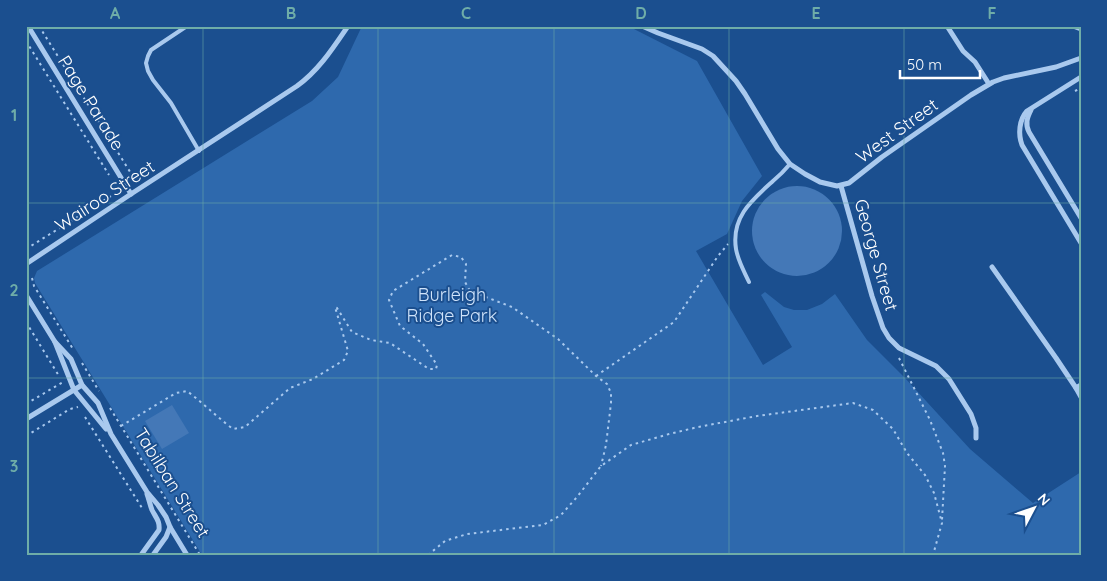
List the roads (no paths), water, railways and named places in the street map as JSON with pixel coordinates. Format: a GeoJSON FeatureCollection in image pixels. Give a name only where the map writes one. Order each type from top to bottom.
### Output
{"type":"FeatureCollection","features":[{"type":"Feature","properties":{"kind":"street","name":"Page Parade"},"geometry":{"type":"LineString","coordinates":[[28,26],[131,194]]}},
{"type":"Feature","properties":{"kind":"street","name":"Wairoo Street"},"geometry":{"type":"LineString","coordinates":[[26,264],[306,80],[325,59],[348,26]]}},
{"type":"Feature","properties":{"kind":"street","name":"George Street"},"geometry":{"type":"LineString","coordinates":[[642,26],[658,34],[702,49],[712,56],[723,65],[741,87],[778,149],[790,164],[820,182],[832,186],[842,186],[872,296],[883,328],[889,338],[899,348],[936,366],[948,378],[971,414],[976,428],[976,438]]}},
{"type":"Feature","properties":{"kind":"street"},"geometry":{"type":"LineString","coordinates":[[947,26],[963,51],[975,62],[988,84]]}},
{"type":"Feature","properties":{"kind":"street"},"geometry":{"type":"LineString","coordinates":[[1073,26],[1081,29]]}},
{"type":"Feature","properties":{"kind":"street","name":"West Street"},"geometry":{"type":"LineString","coordinates":[[842,186],[855,179],[882,157],[988,84],[1004,78],[1056,67],[1081,58]]}},
{"type":"Feature","properties":{"kind":"street"},"geometry":{"type":"LineString","coordinates":[[1081,77],[1036,104],[1028,111],[1022,117],[1020,132],[1021,144],[1081,243]]}},
{"type":"Feature","properties":{"kind":"street"},"geometry":{"type":"LineString","coordinates":[[1036,104],[1028,116],[1028,130],[1081,218]]}},
{"type":"Feature","properties":{"kind":"street"},"geometry":{"type":"LineString","coordinates":[[992,267],[1078,386],[1081,397]]}},
{"type":"Feature","properties":{"kind":"street","name":"Tabilban Street"},"geometry":{"type":"LineString","coordinates":[[26,295],[55,342],[74,390],[111,434],[147,492],[158,504],[187,555]]}},
{"type":"Feature","properties":{"kind":"street","name":"Tabilban Street"},"geometry":{"type":"LineString","coordinates":[[55,342],[71,359],[82,385],[98,404],[111,434]]}},
{"type":"Feature","properties":{"kind":"street"},"geometry":{"type":"LineString","coordinates":[[26,420],[82,385]]}},
{"type":"Feature","properties":{"kind":"street"},"geometry":{"type":"LineString","coordinates":[[141,555],[160,526],[147,492]]}},
{"type":"Feature","properties":{"kind":"street"},"geometry":{"type":"LineString","coordinates":[[153,555],[166,537],[170,527],[160,526]]}},
{"type":"Feature","properties":{"kind":"lane"},"geometry":{"type":"LineString","coordinates":[[187,26],[151,50],[146,63],[153,80],[171,103],[199,150]]}},
{"type":"Feature","properties":{"kind":"lane"},"geometry":{"type":"LineString","coordinates":[[749,282],[736,250],[735,235],[740,218],[760,191],[774,181],[790,164]]}},
{"type":"Feature","properties":{"kind":"park label","name":"Burleigh Ridge Park"},"geometry":{"type":"Point","coordinates":[452,305]}}]}
